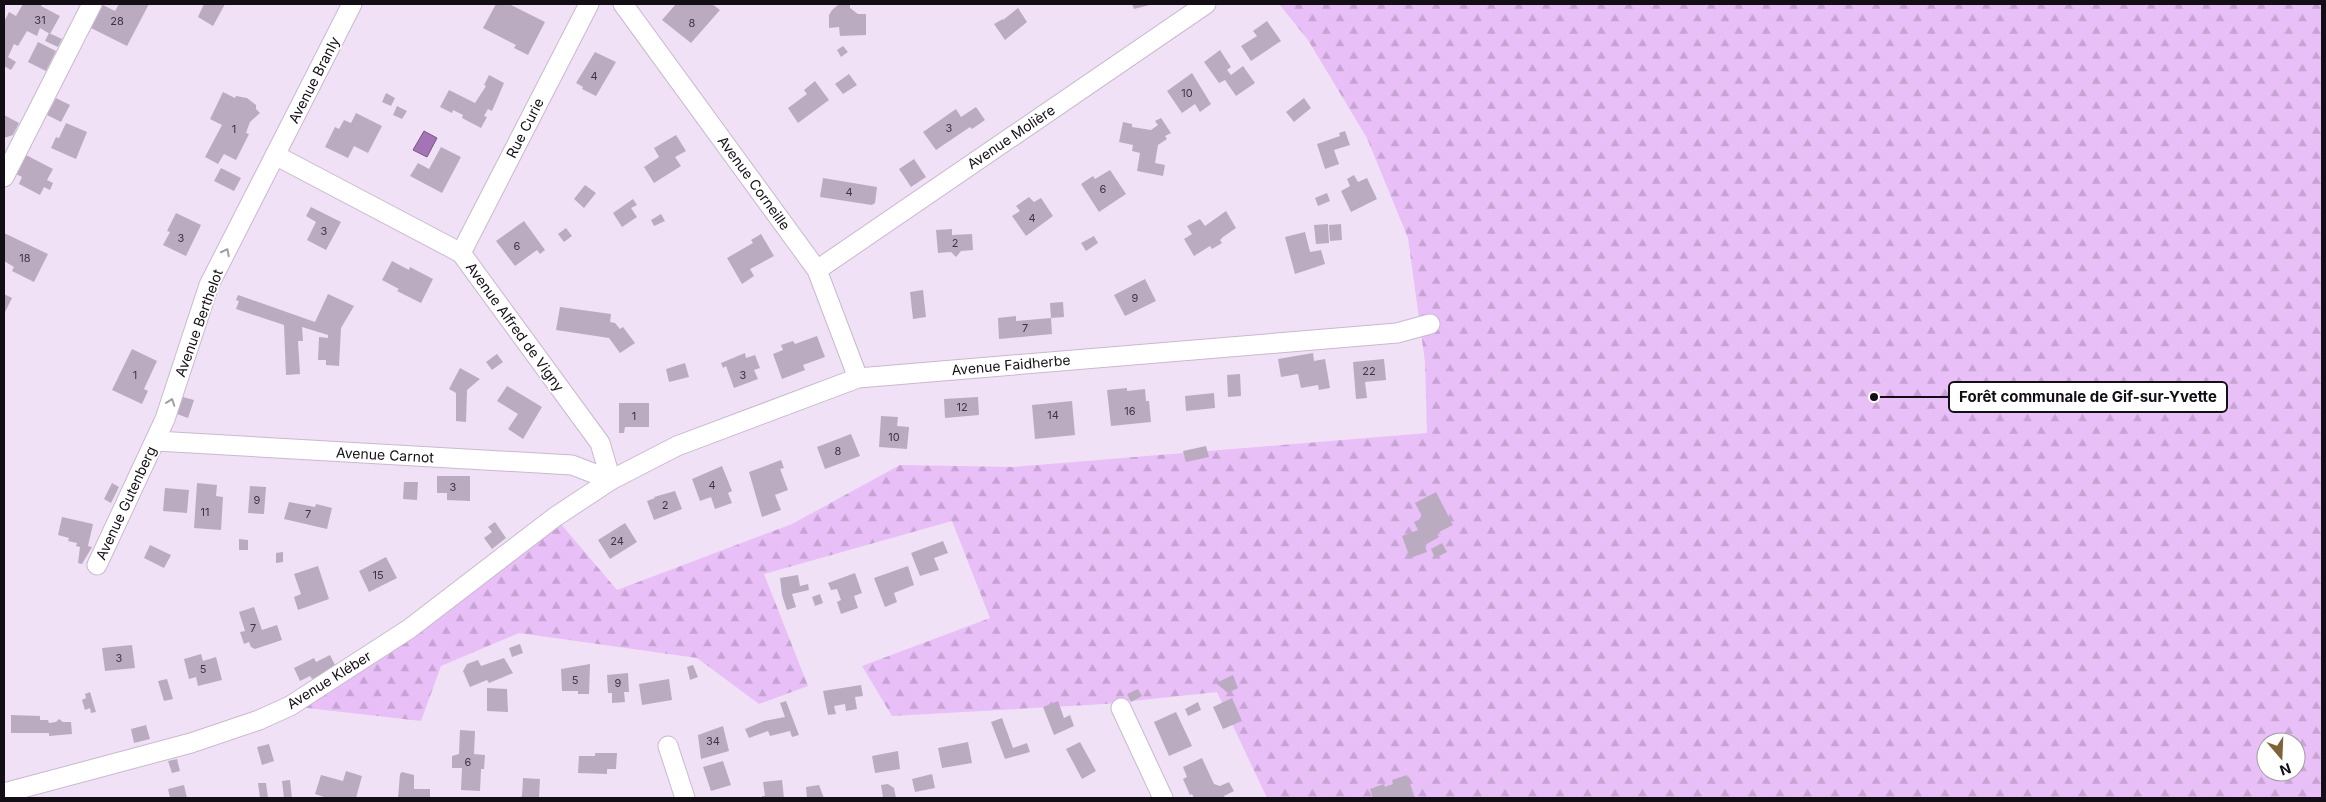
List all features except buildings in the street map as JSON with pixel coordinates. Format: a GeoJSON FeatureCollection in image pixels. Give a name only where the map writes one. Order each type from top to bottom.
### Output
{"type":"FeatureCollection","features":[{"type":"Feature","properties":{"kind":"street"},"geometry":{"type":"LineString","coordinates":[[4,177],[92,4]]}},
{"type":"Feature","properties":{"kind":"street","name":"Avenue Branly"},"geometry":{"type":"LineString","coordinates":[[275,155],[352,4]]}},
{"type":"Feature","properties":{"kind":"street","name":"Rue Curie"},"geometry":{"type":"LineString","coordinates":[[461,253],[589,4]]}},
{"type":"Feature","properties":{"kind":"street","name":"Avenue Corneille"},"geometry":{"type":"LineString","coordinates":[[623,4],[817,270],[858,378]]}},
{"type":"Feature","properties":{"kind":"street","name":"Avenue Molière"},"geometry":{"type":"LineString","coordinates":[[817,270],[1206,4]]}},
{"type":"Feature","properties":{"kind":"street","name":"Avenue Alfred de Vigny"},"geometry":{"type":"LineString","coordinates":[[275,155],[461,253],[600,443],[611,480]]}},
{"type":"Feature","properties":{"kind":"street","name":"Avenue Berthelot"},"geometry":{"type":"LineString","coordinates":[[156,441],[209,285],[275,155]]}},
{"type":"Feature","properties":{"kind":"street","name":"Avenue Faidherbe"},"geometry":{"type":"LineString","coordinates":[[611,480],[678,446],[858,378],[1397,333],[1430,324]]}},
{"type":"Feature","properties":{"kind":"street","name":"Avenue Carnot"},"geometry":{"type":"LineString","coordinates":[[156,441],[572,466],[611,480]]}},
{"type":"Feature","properties":{"kind":"street","name":"Avenue Gutenberg"},"geometry":{"type":"LineString","coordinates":[[97,565],[156,441]]}},
{"type":"Feature","properties":{"kind":"street","name":"Avenue Kléber"},"geometry":{"type":"LineString","coordinates":[[4,793],[192,743],[259,720],[290,706],[408,629],[555,517],[611,480]]}},
{"type":"Feature","properties":{"kind":"street"},"geometry":{"type":"LineString","coordinates":[[1122,708],[1163,798]]}},
{"type":"Feature","properties":{"kind":"street"},"geometry":{"type":"LineString","coordinates":[[668,746],[685,798]]}},
{"type":"Feature","properties":{"kind":"green space"},"geometry":{"type":"Polygon","coordinates":[[[1279,4],[2322,4],[2322,798],[1267,798],[1217,692],[1105,704],[892,716],[862,666],[990,618],[952,521],[764,574],[808,686],[759,704],[697,658],[519,633],[441,666],[421,721],[290,706],[555,517],[617,590],[792,524],[900,465],[1014,467],[1427,433],[1425,362],[1408,238],[1367,138],[1308,40],[1279,4]]]}},
{"type":"Feature","properties":{"kind":"shaded area"},"geometry":{"type":"Polygon","coordinates":[[[424,131],[437,138],[427,157],[413,150],[424,131]]]}},
{"type":"Feature","properties":{"kind":"place","name":"Forêt communale de Gif-sur-Yvette"},"geometry":{"type":"Point","coordinates":[1874,397]}}]}
